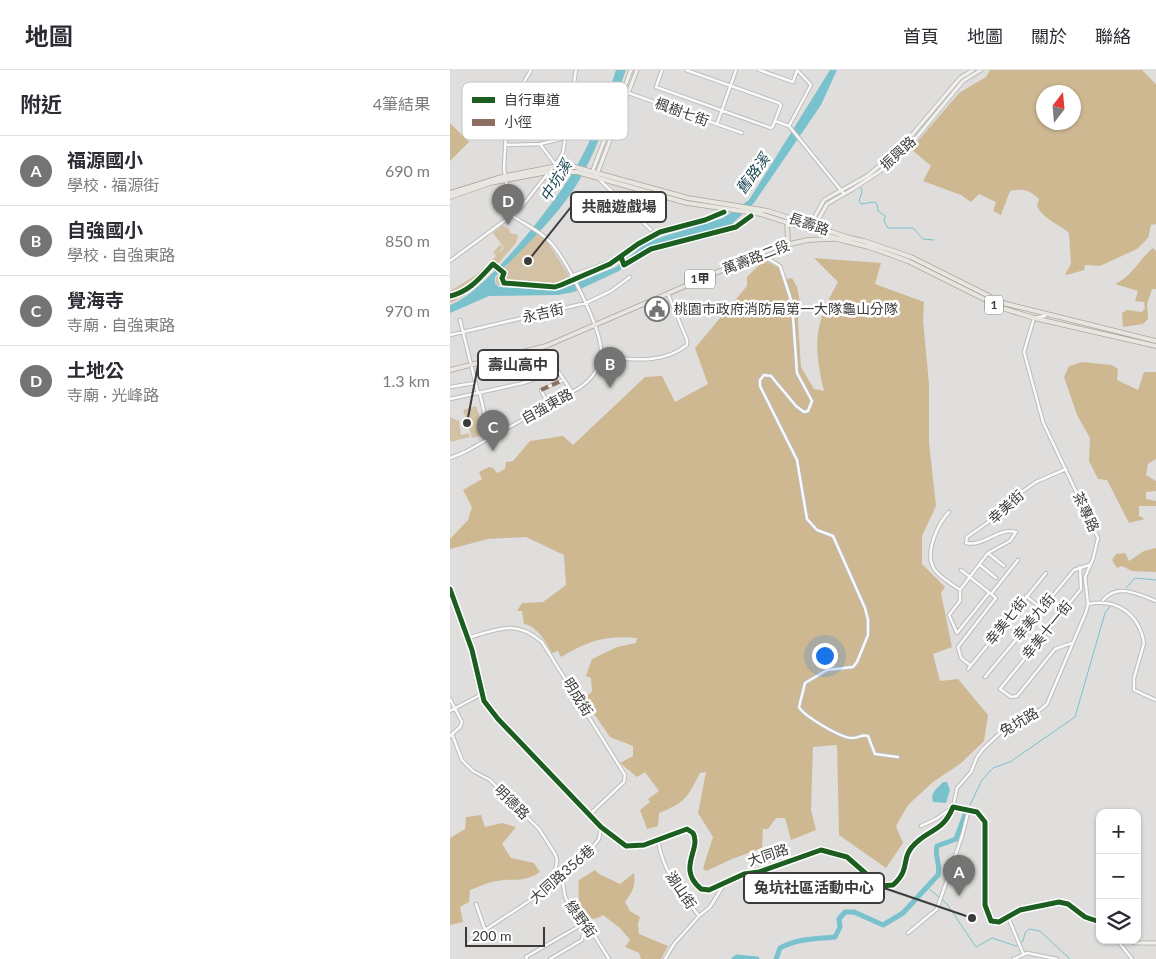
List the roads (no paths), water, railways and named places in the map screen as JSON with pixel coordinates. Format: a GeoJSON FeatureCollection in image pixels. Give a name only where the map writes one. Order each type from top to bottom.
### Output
{"type":"FeatureCollection","features":[{"type":"Feature","properties":{"kind":"main road","name":"1"},"geometry":{"type":"LineString","coordinates":[[452,194],[553,165],[716,206],[767,214]]}},
{"type":"Feature","properties":{"kind":"main road","name":"1"},"geometry":{"type":"LineString","coordinates":[[505,178],[569,169],[587,169],[716,206]]}},
{"type":"Feature","properties":{"kind":"main road","name":"長壽路"},"geometry":{"type":"LineString","coordinates":[[767,214],[850,238]]}},
{"type":"Feature","properties":{"kind":"main road","name":"長壽路"},"geometry":{"type":"LineString","coordinates":[[767,214],[787,222],[812,227],[841,240]]}},
{"type":"Feature","properties":{"kind":"main road"},"geometry":{"type":"LineString","coordinates":[[787,222],[788,244]]}},
{"type":"Feature","properties":{"kind":"main road"},"geometry":{"type":"LineString","coordinates":[[808,240],[812,227]]}},
{"type":"Feature","properties":{"kind":"main road","name":"萬壽路二段"},"geometry":{"type":"LineString","coordinates":[[450,370],[546,346],[760,254],[788,244],[808,240],[841,240],[850,238],[896,251],[1003,304],[1045,316],[1156,341]]}},
{"type":"Feature","properties":{"kind":"main road","name":"萬壽路二段"},"geometry":{"type":"LineString","coordinates":[[841,240],[888,252],[992,305],[1034,318],[1156,346]]}},
{"type":"Feature","properties":{"kind":"street"},"geometry":{"type":"LineString","coordinates":[[524,82],[531,70]]}},
{"type":"Feature","properties":{"kind":"street"},"geometry":{"type":"LineString","coordinates":[[626,82],[631,70]]}},
{"type":"Feature","properties":{"kind":"street"},"geometry":{"type":"LineString","coordinates":[[629,93],[638,70]]}},
{"type":"Feature","properties":{"kind":"street"},"geometry":{"type":"LineString","coordinates":[[662,70],[656,87],[771,128],[781,105],[779,103],[686,70]]}},
{"type":"Feature","properties":{"kind":"street"},"geometry":{"type":"LineString","coordinates":[[717,124],[736,70]]}},
{"type":"Feature","properties":{"kind":"street"},"geometry":{"type":"LineString","coordinates":[[759,70],[793,82],[798,70],[811,85],[790,128]]}},
{"type":"Feature","properties":{"kind":"street","name":"振興路"},"geometry":{"type":"LineString","coordinates":[[812,227],[825,206],[892,156],[915,132],[960,78],[973,70]]}},
{"type":"Feature","properties":{"kind":"street","name":"振興路"},"geometry":{"type":"LineString","coordinates":[[843,192],[876,174],[903,152],[963,81],[981,70]]}},
{"type":"Feature","properties":{"kind":"street","name":"楓樹七街"},"geometry":{"type":"LineString","coordinates":[[629,93],[742,133]]}},
{"type":"Feature","properties":{"kind":"street"},"geometry":{"type":"LineString","coordinates":[[775,121],[790,128],[843,192]]}},
{"type":"Feature","properties":{"kind":"street"},"geometry":{"type":"LineString","coordinates":[[505,140],[505,178],[511,215]]}},
{"type":"Feature","properties":{"kind":"street"},"geometry":{"type":"LineString","coordinates":[[505,145],[540,144],[557,140]]}},
{"type":"Feature","properties":{"kind":"street"},"geometry":{"type":"LineString","coordinates":[[450,261],[519,210],[562,152],[565,140]]}},
{"type":"Feature","properties":{"kind":"street"},"geometry":{"type":"LineString","coordinates":[[604,140],[593,170],[597,177],[651,230]]}},
{"type":"Feature","properties":{"kind":"street"},"geometry":{"type":"LineString","coordinates":[[597,177],[611,140]]}},
{"type":"Feature","properties":{"kind":"street"},"geometry":{"type":"LineString","coordinates":[[540,144],[553,165]]}},
{"type":"Feature","properties":{"kind":"street"},"geometry":{"type":"LineString","coordinates":[[511,215],[541,234],[557,250],[586,303],[601,342],[601,357],[662,358],[687,345],[687,340],[668,294]]}},
{"type":"Feature","properties":{"kind":"street"},"geometry":{"type":"LineString","coordinates":[[760,254],[780,266],[792,303],[797,373],[812,401],[812,406],[808,411],[804,412],[796,406],[771,376],[764,376],[760,380],[760,386],[797,460],[807,519],[817,530],[833,536],[849,570],[868,620],[868,635],[857,662],[849,669],[827,670],[804,683],[799,707],[805,716],[846,736],[853,738],[862,735],[868,736],[874,754],[898,757]]}},
{"type":"Feature","properties":{"kind":"street"},"geometry":{"type":"LineString","coordinates":[[571,276],[612,261],[619,256]]}},
{"type":"Feature","properties":{"kind":"street","name":"永吉街"},"geometry":{"type":"LineString","coordinates":[[450,335],[586,303],[612,291],[630,277]]}},
{"type":"Feature","properties":{"kind":"street"},"geometry":{"type":"LineString","coordinates":[[1034,318],[1045,316]]}},
{"type":"Feature","properties":{"kind":"street","name":"茶專路"},"geometry":{"type":"LineString","coordinates":[[1034,318],[1024,352],[1043,422],[1098,538],[1084,585],[1088,604]]}},
{"type":"Feature","properties":{"kind":"street"},"geometry":{"type":"LineString","coordinates":[[460,320],[490,438]]}},
{"type":"Feature","properties":{"kind":"street","name":"自強東路"},"geometry":{"type":"LineString","coordinates":[[450,458],[585,385],[594,376],[601,357]]}},
{"type":"Feature","properties":{"kind":"street"},"geometry":{"type":"LineString","coordinates":[[450,399],[523,383],[558,371],[572,392]]}},
{"type":"Feature","properties":{"kind":"street"},"geometry":{"type":"LineString","coordinates":[[549,406],[541,390],[564,380]]}},
{"type":"Feature","properties":{"kind":"street"},"geometry":{"type":"LineString","coordinates":[[450,387],[475,383]]}},
{"type":"Feature","properties":{"kind":"street","name":"幸美街"},"geometry":{"type":"LineString","coordinates":[[990,593],[957,633],[948,615],[960,602],[960,590],[988,553],[1010,541],[1016,532],[1009,531],[979,543],[966,543],[967,537],[998,516],[1016,496],[1036,482],[1066,469]]}},
{"type":"Feature","properties":{"kind":"street"},"geometry":{"type":"LineString","coordinates":[[949,512],[940,523],[934,536],[932,564],[937,572],[960,590]]}},
{"type":"Feature","properties":{"kind":"street"},"geometry":{"type":"LineString","coordinates":[[988,553],[1004,566]]}},
{"type":"Feature","properties":{"kind":"street"},"geometry":{"type":"LineString","coordinates":[[990,593],[1018,560]]}},
{"type":"Feature","properties":{"kind":"street"},"geometry":{"type":"LineString","coordinates":[[980,565],[996,578]]}},
{"type":"Feature","properties":{"kind":"street"},"geometry":{"type":"LineString","coordinates":[[1080,567],[1089,565]]}},
{"type":"Feature","properties":{"kind":"street","name":"幸美九街"},"geometry":{"type":"LineString","coordinates":[[985,677],[1041,608],[1074,570],[1080,567]]}},
{"type":"Feature","properties":{"kind":"street","name":"幸美十一街"},"geometry":{"type":"LineString","coordinates":[[1072,643],[1055,649],[1017,696],[1011,697],[1000,689],[1081,589],[1080,567]]}},
{"type":"Feature","properties":{"kind":"street"},"geometry":{"type":"LineString","coordinates":[[961,570],[996,598],[958,647],[961,658],[970,665]]}},
{"type":"Feature","properties":{"kind":"street","name":"幸美七街"},"geometry":{"type":"LineString","coordinates":[[968,669],[1046,573]]}},
{"type":"Feature","properties":{"kind":"street","name":"大同路"},"geometry":{"type":"LineString","coordinates":[[450,590],[468,638],[484,701],[498,719],[601,827],[626,846],[636,846],[658,840],[683,830],[690,831],[695,836],[690,872],[695,884],[705,890],[726,881],[821,850],[847,857],[880,886],[893,885],[905,869],[908,853],[912,846],[942,826],[953,807]]}},
{"type":"Feature","properties":{"kind":"street"},"geometry":{"type":"LineString","coordinates":[[1102,601],[1109,594],[1117,591],[1126,591],[1156,602]]}},
{"type":"Feature","properties":{"kind":"street"},"geometry":{"type":"LineString","coordinates":[[1026,596],[1041,608]]}},
{"type":"Feature","properties":{"kind":"street"},"geometry":{"type":"LineString","coordinates":[[1088,604],[1102,601],[1115,604],[1126,611],[1138,626],[1144,643],[1134,678],[1134,690],[1156,700]]}},
{"type":"Feature","properties":{"kind":"street","name":"兔坑路"},"geometry":{"type":"LineString","coordinates":[[953,807],[957,788],[972,772],[977,757],[983,749],[1001,732],[1028,720],[1047,704],[1072,643],[1083,624],[1088,604]]}},
{"type":"Feature","properties":{"kind":"street","name":"明成街"},"geometry":{"type":"LineString","coordinates":[[468,638],[512,627],[529,631],[547,649],[625,775],[624,782],[589,815]]}},
{"type":"Feature","properties":{"kind":"street"},"geometry":{"type":"LineString","coordinates":[[450,712],[482,694]]}},
{"type":"Feature","properties":{"kind":"street","name":"明德路"},"geometry":{"type":"LineString","coordinates":[[450,699],[462,725],[451,735],[462,760],[473,771],[490,780],[538,829],[555,854],[557,860],[555,872],[559,878]]}},
{"type":"Feature","properties":{"kind":"street"},"geometry":{"type":"LineString","coordinates":[[921,826],[936,820],[953,807],[969,809],[981,815],[986,830],[984,880],[986,914],[994,922],[1008,918],[1020,910],[1059,902],[1068,904],[1085,916],[1096,920]]}},
{"type":"Feature","properties":{"kind":"street"},"geometry":{"type":"LineString","coordinates":[[908,933],[937,909],[962,836],[969,809]]}},
{"type":"Feature","properties":{"kind":"street","name":"大同路356巷"},"geometry":{"type":"LineString","coordinates":[[476,904],[484,930],[540,895],[559,878],[564,868],[592,848],[599,839],[601,827]]}},
{"type":"Feature","properties":{"kind":"street","name":"湖山街"},"geometry":{"type":"LineString","coordinates":[[658,840],[662,859],[676,886],[699,916],[674,944],[666,959]]}},
{"type":"Feature","properties":{"kind":"street","name":"綠野街"},"geometry":{"type":"LineString","coordinates":[[559,878],[565,896],[583,926],[591,930],[609,959]]}},
{"type":"Feature","properties":{"kind":"street"},"geometry":{"type":"LineString","coordinates":[[699,916],[710,907],[726,881]]}},
{"type":"Feature","properties":{"kind":"street"},"geometry":{"type":"LineString","coordinates":[[1008,918],[1023,953]]}},
{"type":"Feature","properties":{"kind":"street"},"geometry":{"type":"LineString","coordinates":[[527,958],[583,926]]}},
{"type":"Feature","properties":{"kind":"street"},"geometry":{"type":"LineString","coordinates":[[550,959],[582,940],[583,926]]}},
{"type":"Feature","properties":{"kind":"street"},"geometry":{"type":"LineString","coordinates":[[1141,943],[1156,943]]}},
{"type":"Feature","properties":{"kind":"street"},"geometry":{"type":"LineString","coordinates":[[1120,944],[1132,959]]}},
{"type":"Feature","properties":{"kind":"street"},"geometry":{"type":"LineString","coordinates":[[1014,959],[1023,953],[1057,959]]}},
{"type":"Feature","properties":{"kind":"street"},"geometry":{"type":"LineString","coordinates":[[1041,959],[1042,955]]}},
{"type":"Feature","properties":{"kind":"water"},"geometry":{"type":"Polygon","coordinates":[[[616,70],[626,70],[621,82],[612,82],[616,70]]]}},
{"type":"Feature","properties":{"kind":"water"},"geometry":{"type":"Polygon","coordinates":[[[830,70],[837,70],[821,105],[754,203],[730,226],[649,247],[619,271],[574,292],[558,295],[489,296],[450,313],[450,305],[465,297],[483,283],[521,242],[556,197],[590,140],[599,140],[572,193],[552,218],[495,277],[495,283],[499,287],[559,290],[616,267],[649,241],[723,218],[749,200],[830,70]]]}},
{"type":"Feature","properties":{"kind":"water"},"geometry":{"type":"Polygon","coordinates":[[[943,782],[947,782],[950,790],[946,803],[933,802],[933,793],[943,782]]]}},
{"type":"Feature","properties":{"kind":"waterway"},"geometry":{"type":"LineString","coordinates":[[861,188],[862,192],[859,201],[861,204],[874,202],[877,204],[878,211],[885,216],[884,221],[888,228],[913,228],[923,239],[934,240]]}},
{"type":"Feature","properties":{"kind":"waterway"},"geometry":{"type":"LineString","coordinates":[[1126,588],[1135,578],[1156,580]]}},
{"type":"Feature","properties":{"kind":"waterway"},"geometry":{"type":"LineString","coordinates":[[970,805],[982,780],[993,768],[1010,762],[1075,717],[1105,613],[1111,605]]}},
{"type":"Feature","properties":{"kind":"waterway"},"geometry":{"type":"LineString","coordinates":[[776,959],[780,948],[794,942],[835,937],[840,927],[839,919],[845,912],[854,912],[883,925],[903,913],[938,875],[937,846],[956,839],[965,815]]}},
{"type":"Feature","properties":{"kind":"waterway"},"geometry":{"type":"LineString","coordinates":[[928,888],[947,904],[976,947],[992,938],[1016,946],[1023,941],[1025,933],[1029,929],[1040,931],[1070,959]]}},
{"type":"Feature","properties":{"kind":"waterway"},"geometry":{"type":"LineString","coordinates":[[734,959],[737,957],[757,959]]}},
{"type":"Feature","properties":{"kind":"place","name":"土地公"},"geometry":{"type":"Point","coordinates":[508,225]}},
{"type":"Feature","properties":{"kind":"place","name":"共融遊戲場"},"geometry":{"type":"Point","coordinates":[528,261]}},
{"type":"Feature","properties":{"kind":"place","name":"桃園市政府消防局第一大隊龜山分隊"},"geometry":{"type":"Point","coordinates":[657,309]}},
{"type":"Feature","properties":{"kind":"place","name":"自強國小"},"geometry":{"type":"Point","coordinates":[610,388]}},
{"type":"Feature","properties":{"kind":"place","name":"壽山高中"},"geometry":{"type":"Point","coordinates":[467,423]}},
{"type":"Feature","properties":{"kind":"place","name":"覺海寺"},"geometry":{"type":"Point","coordinates":[493,451]}},
{"type":"Feature","properties":{"kind":"place","name":"福源國小"},"geometry":{"type":"Point","coordinates":[959,896]}},
{"type":"Feature","properties":{"kind":"place","name":"兔坑社區活動中心"},"geometry":{"type":"Point","coordinates":[972,918]}},
{"type":"Feature","properties":{"kind":"water label","name":"舊路溪"},"geometry":{"type":"Point","coordinates":[753,174]}},
{"type":"Feature","properties":{"kind":"water label","name":"中坑溪"},"geometry":{"type":"Point","coordinates":[556,181]}}]}
